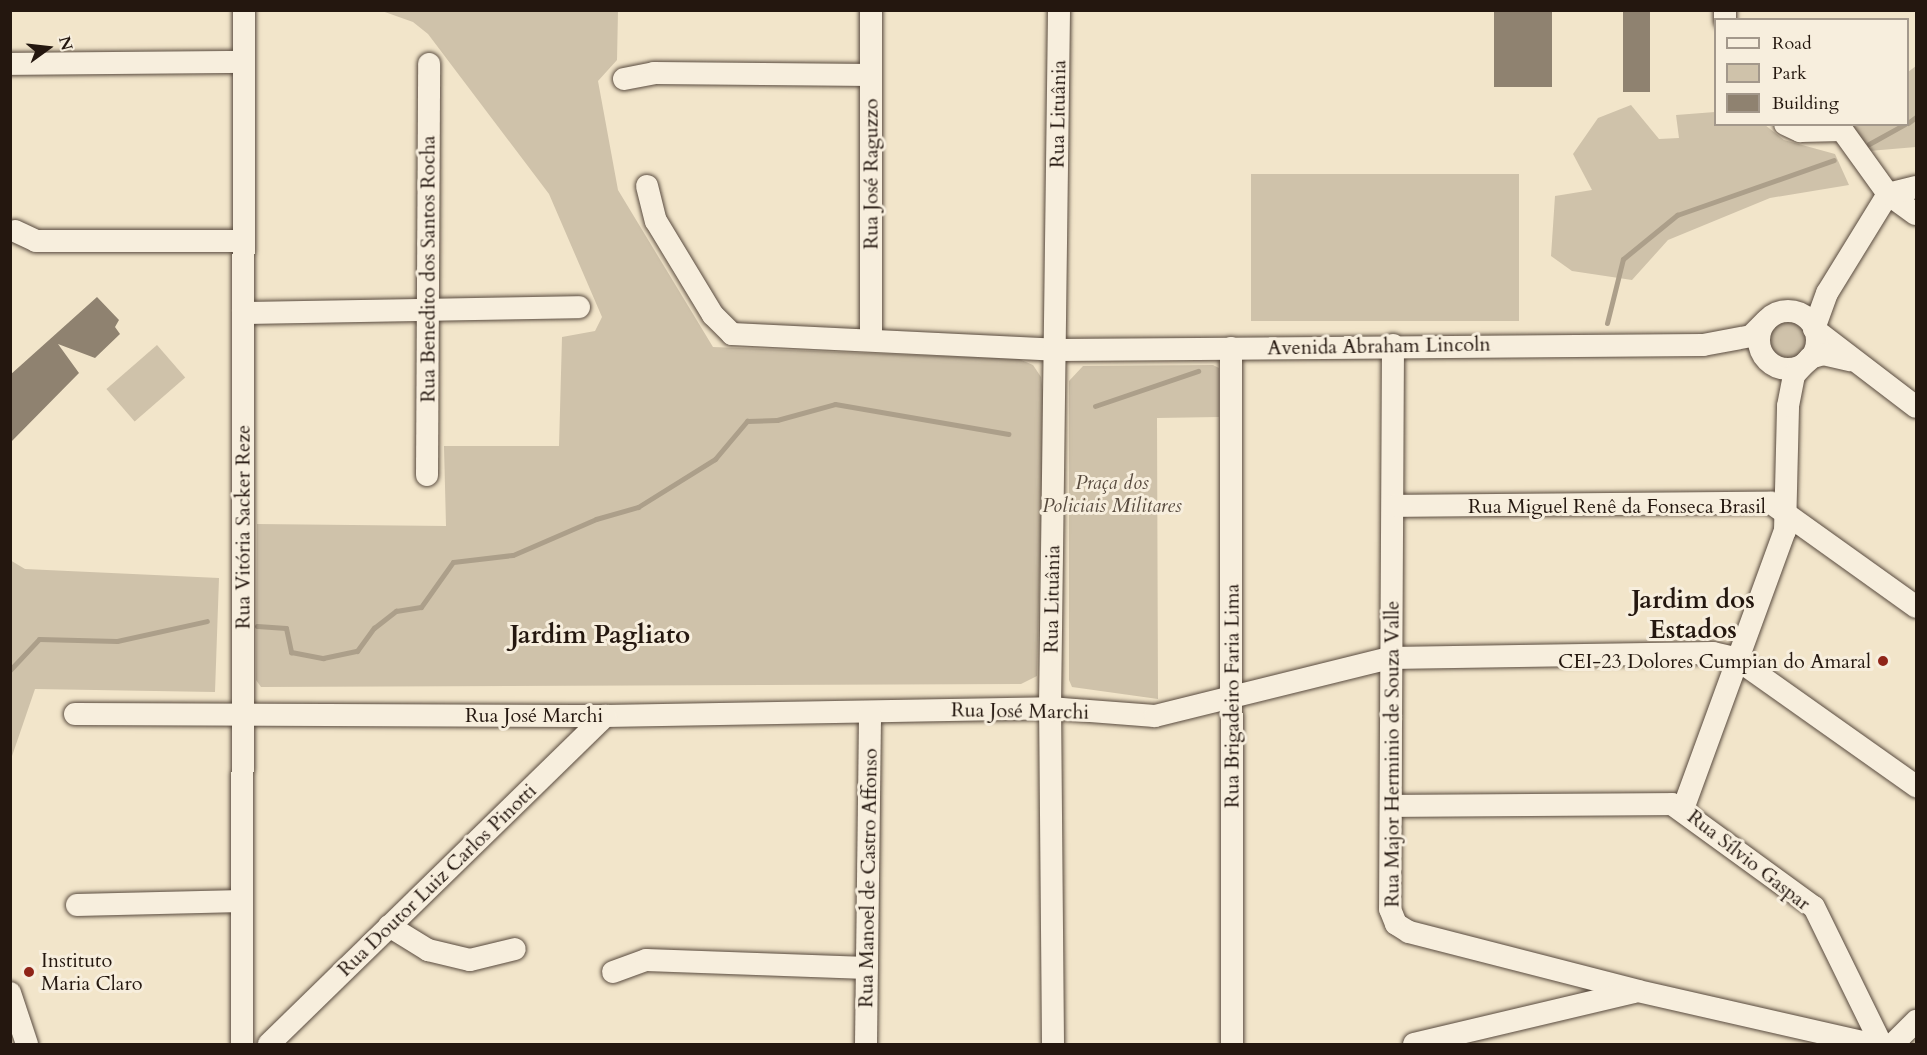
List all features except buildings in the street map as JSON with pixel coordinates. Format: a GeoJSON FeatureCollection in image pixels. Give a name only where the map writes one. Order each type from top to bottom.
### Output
{"type":"FeatureCollection","features":[{"type":"Feature","properties":{"kind":"street","name":"Rua Vitória Sacker Reze"},"geometry":{"type":"LineString","coordinates":[[242,1044],[244,10]]}},
{"type":"Feature","properties":{"kind":"street","name":"Rua José Raguzzo"},"geometry":{"type":"LineString","coordinates":[[870,338],[871,10]]}},
{"type":"Feature","properties":{"kind":"street","name":"Rua Lituânia"},"geometry":{"type":"LineString","coordinates":[[1053,1044],[1050,708],[1059,10]]}},
{"type":"Feature","properties":{"kind":"street"},"geometry":{"type":"LineString","coordinates":[[10,64],[244,62]]}},
{"type":"Feature","properties":{"kind":"street","name":"Rua Benedito dos Santos Rocha"},"geometry":{"type":"LineString","coordinates":[[427,475],[429,64]]}},
{"type":"Feature","properties":{"kind":"street"},"geometry":{"type":"LineString","coordinates":[[624,79],[654,73],[871,75]]}},
{"type":"Feature","properties":{"kind":"street"},"geometry":{"type":"LineString","coordinates":[[1789,126],[1800,131],[1842,130],[1888,194],[1917,214]]}},
{"type":"Feature","properties":{"kind":"street","name":"Avenida Abraham Lincoln"},"geometry":{"type":"LineString","coordinates":[[647,186],[656,221],[722,327],[732,334],[870,338],[1056,350],[1393,345],[1703,345],[1738,341],[1763,326]]}},
{"type":"Feature","properties":{"kind":"street"},"geometry":{"type":"LineString","coordinates":[[1788,406],[1804,363],[1815,347],[1814,329],[1827,293],[1888,194],[1917,187]]}},
{"type":"Feature","properties":{"kind":"street"},"geometry":{"type":"LineString","coordinates":[[15,231],[36,241],[244,241]]}},
{"type":"Feature","properties":{"kind":"street"},"geometry":{"type":"LineString","coordinates":[[1683,809],[1735,658],[1785,531],[1788,406],[1783,381],[1760,348],[1763,326],[1827,293]]}},
{"type":"Feature","properties":{"kind":"street"},"geometry":{"type":"LineString","coordinates":[[243,313],[579,307]]}},
{"type":"Feature","properties":{"kind":"street"},"geometry":{"type":"LineString","coordinates":[[1792,311],[1850,360],[1917,407]]}},
{"type":"Feature","properties":{"kind":"street","name":"Rua Major Herminio de Souza Valle"},"geometry":{"type":"LineString","coordinates":[[1393,345],[1394,506],[1390,658],[1390,909],[1396,924],[1409,932],[1638,991],[1871,1044]]}},
{"type":"Feature","properties":{"kind":"street","name":"Avenida Abraham Lincoln"},"geometry":{"type":"LineString","coordinates":[[1703,345],[1752,351],[1768,360]]}},
{"type":"Feature","properties":{"kind":"street","name":"Rua Brigadeiro Faria Lima"},"geometry":{"type":"LineString","coordinates":[[1231,348],[1232,1044]]}},
{"type":"Feature","properties":{"kind":"street"},"geometry":{"type":"LineString","coordinates":[[1768,360],[1787,369],[1823,354],[1850,360]]}},
{"type":"Feature","properties":{"kind":"street","name":"Rua Miguel Renê da Fonseca Brasil"},"geometry":{"type":"LineString","coordinates":[[1394,506],[1770,503],[1917,608]]}},
{"type":"Feature","properties":{"kind":"street","name":"Rua José Marchi"},"geometry":{"type":"LineString","coordinates":[[75,714],[605,716],[1050,708],[1155,716],[1232,695],[1390,658],[1713,653],[1735,658],[1917,786]]}},
{"type":"Feature","properties":{"kind":"street","name":"Rua Manoel de Castro Affonso"},"geometry":{"type":"LineString","coordinates":[[866,1044],[870,712]]}},
{"type":"Feature","properties":{"kind":"street","name":"Rua Doutor Luiz Carlos Pinotti"},"geometry":{"type":"LineString","coordinates":[[269,1044],[605,716]]}},
{"type":"Feature","properties":{"kind":"street","name":"Rua Sílvio Gaspar"},"geometry":{"type":"LineString","coordinates":[[1391,806],[1672,804],[1683,809],[1814,907],[1881,1044]]}},
{"type":"Feature","properties":{"kind":"street"},"geometry":{"type":"LineString","coordinates":[[77,905],[242,901]]}},
{"type":"Feature","properties":{"kind":"street"},"geometry":{"type":"LineString","coordinates":[[389,926],[428,950],[470,960],[515,949]]}},
{"type":"Feature","properties":{"kind":"street"},"geometry":{"type":"LineString","coordinates":[[613,972],[646,960],[867,968]]}},
{"type":"Feature","properties":{"kind":"street"},"geometry":{"type":"LineString","coordinates":[[1569,973],[1579,988],[1572,1007]]}},
{"type":"Feature","properties":{"kind":"street"},"geometry":{"type":"LineString","coordinates":[[1414,1044],[1638,991]]}},
{"type":"Feature","properties":{"kind":"street"},"geometry":{"type":"LineString","coordinates":[[10,993],[27,1044]]}},
{"type":"Feature","properties":{"kind":"street"},"geometry":{"type":"LineString","coordinates":[[1893,1044],[1917,1021]]}},
{"type":"Feature","properties":{"kind":"green space"},"geometry":{"type":"Polygon","coordinates":[[[382,11],[618,11],[617,60],[598,81],[618,190],[713,347],[1019,359],[1033,365],[1041,377],[1044,399],[1037,676],[1021,684],[261,687],[256,680],[257,524],[446,526],[444,446],[559,446],[562,337],[595,331],[602,317],[549,194],[428,34],[413,22],[382,11]]]}},
{"type":"Feature","properties":{"kind":"green space"},"geometry":{"type":"Polygon","coordinates":[[[1916,66],[1916,147],[1869,151],[1848,126],[1909,126],[1909,71],[1916,66]]]}},
{"type":"Feature","properties":{"kind":"green space"},"geometry":{"type":"Polygon","coordinates":[[[1631,105],[1659,139],[1679,138],[1676,115],[1714,112],[1714,126],[1766,126],[1784,140],[1835,154],[1849,185],[1770,198],[1668,240],[1632,280],[1572,271],[1551,256],[1555,196],[1592,190],[1573,154],[1598,118],[1631,105]]]}},
{"type":"Feature","properties":{"kind":"green space"},"geometry":{"type":"Polygon","coordinates":[[[1251,174],[1519,174],[1519,321],[1251,321],[1251,174]]]}},
{"type":"Feature","properties":{"kind":"green space"},"geometry":{"type":"Polygon","coordinates":[[[1788,320],[1802,326],[1808,340],[1802,354],[1788,360],[1774,354],[1768,340],[1774,326],[1788,320]]]}},
{"type":"Feature","properties":{"kind":"green space"},"geometry":{"type":"Polygon","coordinates":[[[157,345],[185,377],[135,421],[106,389],[157,345]]]}},
{"type":"Feature","properties":{"kind":"green space","name":"Praça dos Policiais Militares"},"geometry":{"type":"Polygon","coordinates":[[[1213,365],[1219,368],[1219,417],[1157,418],[1158,699],[1072,687],[1069,680],[1069,381],[1083,366],[1213,365]]]}},
{"type":"Feature","properties":{"kind":"green space"},"geometry":{"type":"Polygon","coordinates":[[[10,560],[25,569],[219,578],[215,692],[35,689],[11,759],[10,560]]]}},
{"type":"Feature","properties":{"kind":"waterway"},"geometry":{"type":"LineString","coordinates":[[1909,122],[1916,117]]}},
{"type":"Feature","properties":{"kind":"waterway"},"geometry":{"type":"LineString","coordinates":[[1869,144],[1901,126]]}},
{"type":"Feature","properties":{"kind":"waterway"},"geometry":{"type":"LineString","coordinates":[[1607,323],[1623,259],[1677,215],[1834,160]]}},
{"type":"Feature","properties":{"kind":"waterway"},"geometry":{"type":"LineString","coordinates":[[1095,406],[1198,371]]}},
{"type":"Feature","properties":{"kind":"waterway"},"geometry":{"type":"LineString","coordinates":[[257,626],[286,628],[291,652],[323,658],[357,651],[374,628],[396,611],[421,607],[453,562],[513,555],[596,519],[638,507],[715,459],[747,421],[777,420],[835,404],[1008,434]]}},
{"type":"Feature","properties":{"kind":"waterway"},"geometry":{"type":"LineString","coordinates":[[10,670],[39,639],[117,641],[207,621]]}},
{"type":"Feature","properties":{"kind":"place","name":"CEI-23 Dolores Cumpian do Amaral"},"geometry":{"type":"Point","coordinates":[1883,661]}},
{"type":"Feature","properties":{"kind":"place","name":"Instituto Maria Claro"},"geometry":{"type":"Point","coordinates":[29,972]}},
{"type":"Feature","properties":{"kind":"district","name":"Jardim dos Estados"},"geometry":{"type":"Point","coordinates":[1693,615]}},
{"type":"Feature","properties":{"kind":"district","name":"Jardim Pagliato"},"geometry":{"type":"Point","coordinates":[600,635]}}]}
